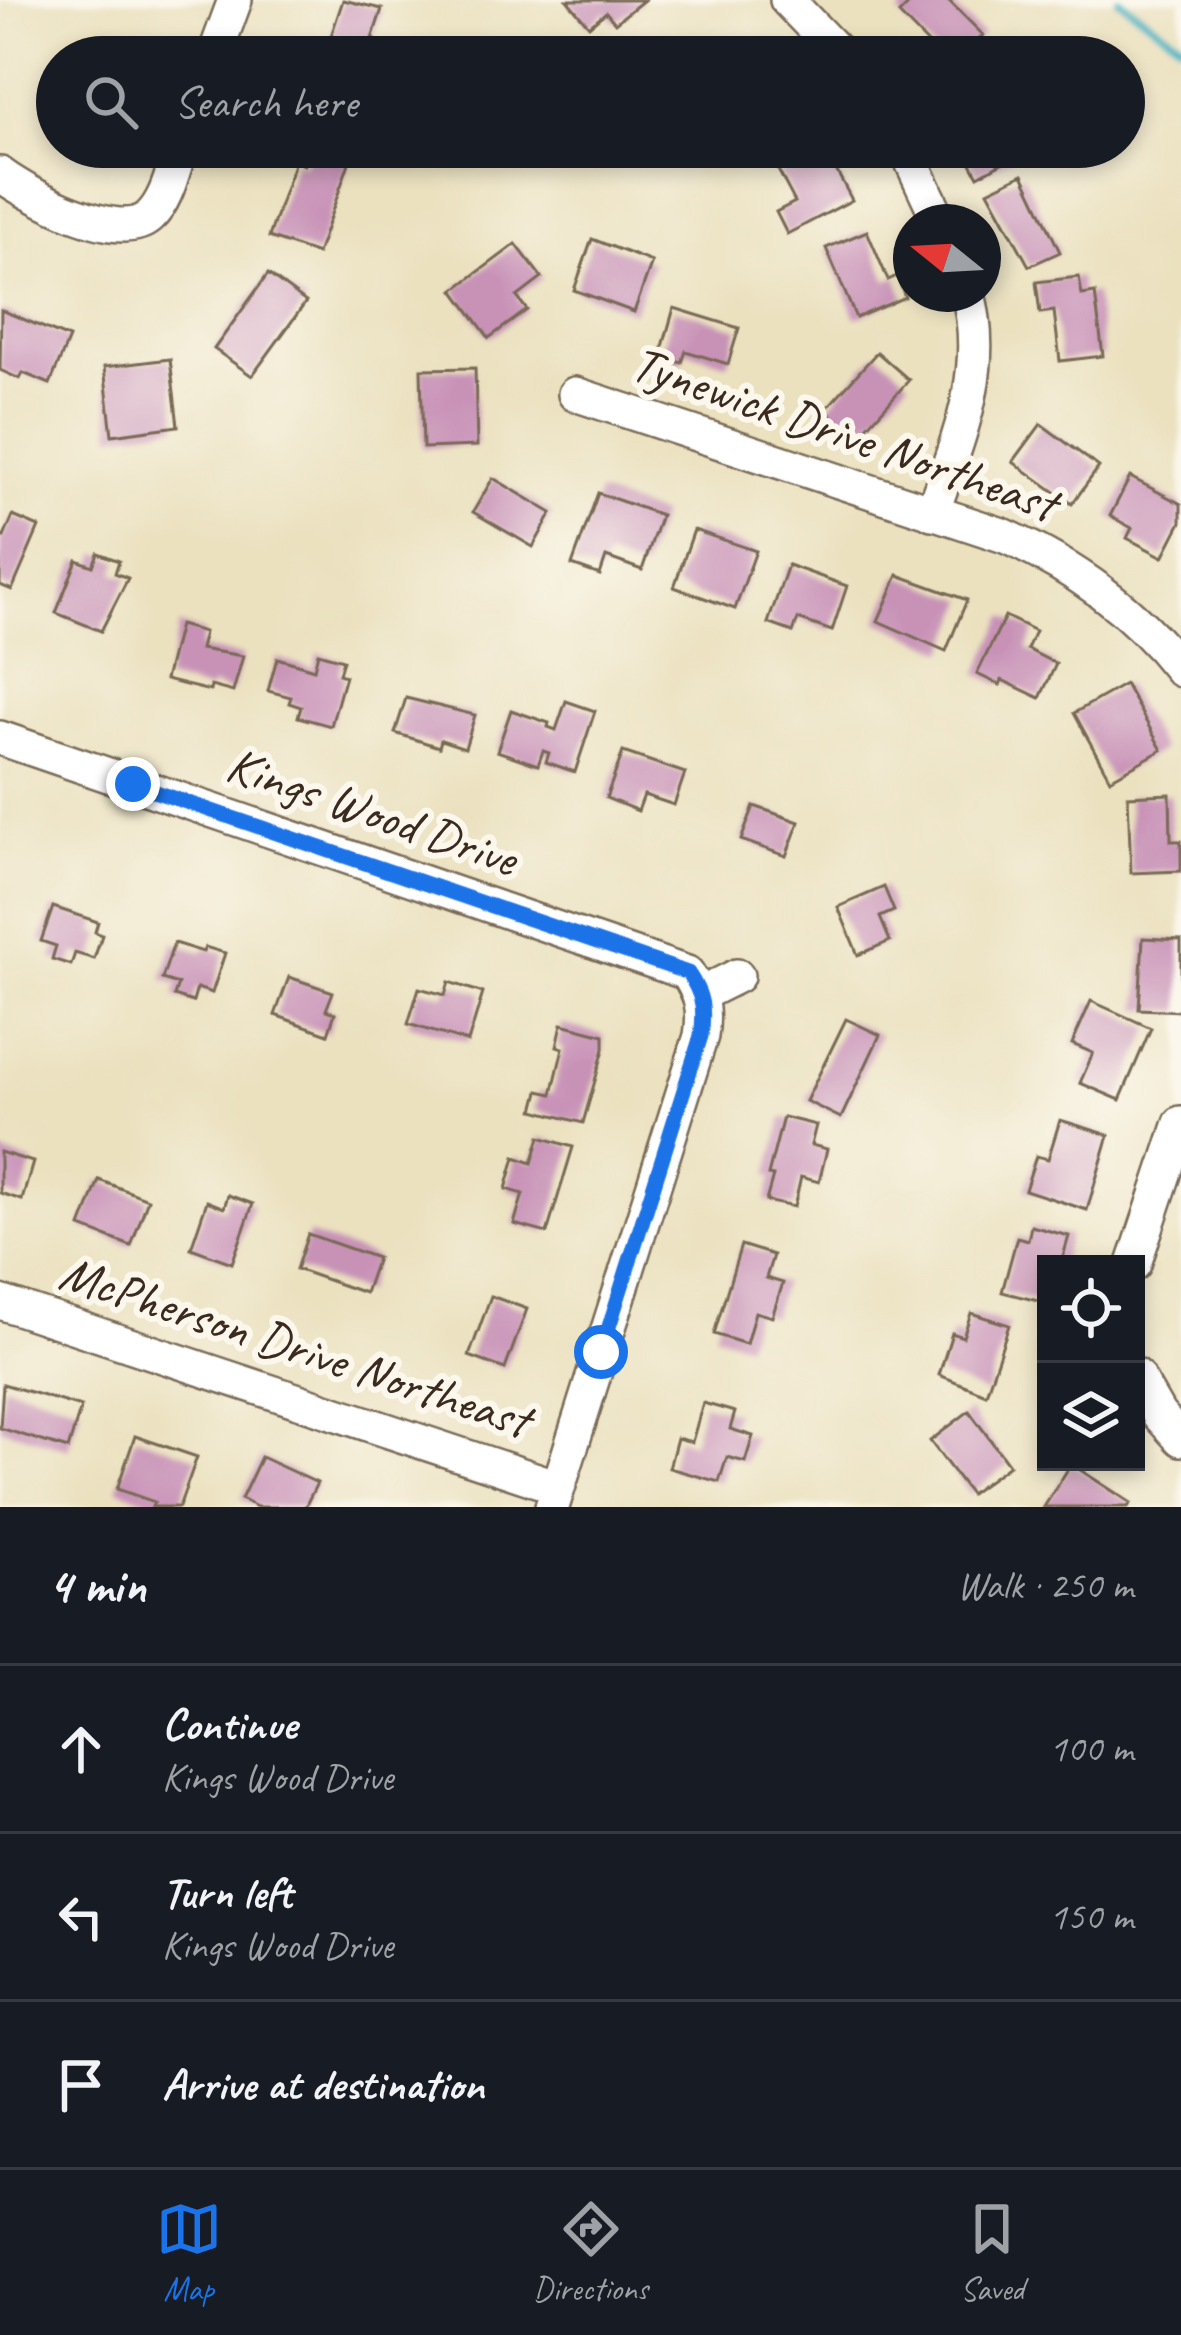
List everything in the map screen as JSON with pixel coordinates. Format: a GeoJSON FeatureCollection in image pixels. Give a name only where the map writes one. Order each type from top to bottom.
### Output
{"type":"FeatureCollection","features":[{"type":"Feature","properties":{"kind":"street"},"geometry":{"type":"LineString","coordinates":[[222,36],[235,0]]}},
{"type":"Feature","properties":{"kind":"street"},"geometry":{"type":"LineString","coordinates":[[787,0],[822,36]]}},
{"type":"Feature","properties":{"kind":"street"},"geometry":{"type":"LineString","coordinates":[[0,174],[84,216],[144,238],[173,168]]}},
{"type":"Feature","properties":{"kind":"street"},"geometry":{"type":"LineString","coordinates":[[915,168],[932,204]]}},
{"type":"Feature","properties":{"kind":"street"},"geometry":{"type":"LineString","coordinates":[[932,513],[974,379],[978,343],[972,312]]}},
{"type":"Feature","properties":{"kind":"street","name":"Tynewick Drive Northeast"},"geometry":{"type":"LineString","coordinates":[[575,394],[1005,536],[1099,587],[1144,626],[1181,670]]}},
{"type":"Feature","properties":{"kind":"street","name":"Kings Wood Drive"},"geometry":{"type":"LineString","coordinates":[[0,738],[663,963],[688,973],[701,994]]}},
{"type":"Feature","properties":{"kind":"street"},"geometry":{"type":"LineString","coordinates":[[555,1497],[701,1036],[701,994],[737,976]]}},
{"type":"Feature","properties":{"kind":"street"},"geometry":{"type":"LineString","coordinates":[[1137,1255],[1181,1124]]}},
{"type":"Feature","properties":{"kind":"street","name":"McPherson Drive Northeast"},"geometry":{"type":"LineString","coordinates":[[0,1302],[555,1497]]}},
{"type":"Feature","properties":{"kind":"street"},"geometry":{"type":"LineString","coordinates":[[1145,1391],[1181,1439]]}},
{"type":"Feature","properties":{"kind":"building"},"geometry":{"type":"Polygon","coordinates":[[[343,0],[382,9],[373,36],[331,36],[343,0]]]}},
{"type":"Feature","properties":{"kind":"building"},"geometry":{"type":"Polygon","coordinates":[[[567,0],[644,0],[615,23],[606,12],[589,26],[567,0]]]}},
{"type":"Feature","properties":{"kind":"building"},"geometry":{"type":"Polygon","coordinates":[[[913,0],[948,0],[983,35],[920,36],[899,14],[913,0]]]}},
{"type":"Feature","properties":{"kind":"building"},"geometry":{"type":"Polygon","coordinates":[[[293,168],[347,168],[317,254],[269,237],[293,168]]]}},
{"type":"Feature","properties":{"kind":"building"},"geometry":{"type":"Polygon","coordinates":[[[777,168],[835,168],[852,200],[787,234],[776,212],[795,202],[777,168]]]}},
{"type":"Feature","properties":{"kind":"building"},"geometry":{"type":"Polygon","coordinates":[[[1023,174],[1060,252],[1029,266],[1001,215],[1001,204],[995,204],[988,191],[1023,174]]]}},
{"type":"Feature","properties":{"kind":"building"},"geometry":{"type":"Polygon","coordinates":[[[867,231],[888,280],[893,278],[893,302],[856,318],[826,248],[867,231]]]}},
{"type":"Feature","properties":{"kind":"building"},"geometry":{"type":"Polygon","coordinates":[[[592,239],[652,262],[634,312],[574,290],[592,239]]]}},
{"type":"Feature","properties":{"kind":"building"},"geometry":{"type":"Polygon","coordinates":[[[516,244],[542,278],[517,297],[527,310],[489,338],[454,290],[516,244]]]}},
{"type":"Feature","properties":{"kind":"building"},"geometry":{"type":"Polygon","coordinates":[[[268,274],[306,302],[252,376],[214,349],[268,274]]]}},
{"type":"Feature","properties":{"kind":"building"},"geometry":{"type":"Polygon","coordinates":[[[1079,277],[1082,295],[1095,293],[1103,356],[1060,361],[1054,311],[1040,313],[1036,282],[1079,277]]]}},
{"type":"Feature","properties":{"kind":"building"},"geometry":{"type":"Polygon","coordinates":[[[674,308],[739,328],[728,364],[686,351],[682,363],[660,357],[674,308]]]}},
{"type":"Feature","properties":{"kind":"building"},"geometry":{"type":"Polygon","coordinates":[[[1,310],[69,338],[50,384],[0,370],[1,310]]]}},
{"type":"Feature","properties":{"kind":"building"},"geometry":{"type":"Polygon","coordinates":[[[877,352],[909,380],[857,438],[825,410],[877,352]]]}},
{"type":"Feature","properties":{"kind":"building"},"geometry":{"type":"Polygon","coordinates":[[[170,359],[178,426],[112,435],[104,367],[170,359]]]}},
{"type":"Feature","properties":{"kind":"building"},"geometry":{"type":"Polygon","coordinates":[[[475,368],[477,446],[423,448],[421,369],[475,368]]]}},
{"type":"Feature","properties":{"kind":"building"},"geometry":{"type":"Polygon","coordinates":[[[1041,424],[1099,467],[1072,504],[1013,462],[1041,424]]]}},
{"type":"Feature","properties":{"kind":"building"},"geometry":{"type":"Polygon","coordinates":[[[1130,477],[1181,504],[1181,522],[1163,557],[1127,538],[1132,528],[1110,516],[1130,477]]]}},
{"type":"Feature","properties":{"kind":"building"},"geometry":{"type":"Polygon","coordinates":[[[493,478],[552,513],[533,547],[473,512],[493,478]]]}},
{"type":"Feature","properties":{"kind":"building"},"geometry":{"type":"Polygon","coordinates":[[[598,493],[661,515],[642,570],[606,557],[600,575],[572,565],[598,493]]]}},
{"type":"Feature","properties":{"kind":"building"},"geometry":{"type":"Polygon","coordinates":[[[13,516],[39,527],[12,590],[0,585],[0,536],[4,537],[13,516]]]}},
{"type":"Feature","properties":{"kind":"building"},"geometry":{"type":"Polygon","coordinates":[[[694,530],[756,551],[735,609],[674,587],[694,530]]]}},
{"type":"Feature","properties":{"kind":"building"},"geometry":{"type":"Polygon","coordinates":[[[98,553],[119,561],[115,573],[128,578],[101,631],[56,613],[77,560],[93,566],[98,553]]]}},
{"type":"Feature","properties":{"kind":"building"},"geometry":{"type":"Polygon","coordinates":[[[788,565],[847,586],[832,631],[798,619],[793,632],[768,623],[788,565]]]}},
{"type":"Feature","properties":{"kind":"building"},"geometry":{"type":"Polygon","coordinates":[[[898,575],[967,600],[946,651],[878,621],[898,575]]]}},
{"type":"Feature","properties":{"kind":"building"},"geometry":{"type":"Polygon","coordinates":[[[1005,616],[1035,631],[1027,649],[1056,664],[1040,698],[977,674],[1005,616]]]}},
{"type":"Feature","properties":{"kind":"building"},"geometry":{"type":"Polygon","coordinates":[[[179,625],[204,632],[200,649],[243,656],[233,692],[165,680],[179,625]]]}},
{"type":"Feature","properties":{"kind":"building"},"geometry":{"type":"Polygon","coordinates":[[[318,653],[343,660],[339,674],[345,676],[331,726],[298,717],[301,707],[289,703],[291,697],[268,691],[277,658],[314,669],[318,653]]]}},
{"type":"Feature","properties":{"kind":"building"},"geometry":{"type":"Polygon","coordinates":[[[1125,684],[1162,750],[1110,779],[1074,713],[1125,684]]]}},
{"type":"Feature","properties":{"kind":"building"},"geometry":{"type":"Polygon","coordinates":[[[406,698],[475,715],[465,748],[441,740],[439,747],[395,733],[406,698]]]}},
{"type":"Feature","properties":{"kind":"building"},"geometry":{"type":"Polygon","coordinates":[[[566,701],[595,711],[575,772],[546,762],[549,753],[543,751],[538,765],[497,751],[511,710],[556,730],[566,701]]]}},
{"type":"Feature","properties":{"kind":"building"},"geometry":{"type":"Polygon","coordinates":[[[623,752],[685,773],[674,805],[644,795],[638,811],[606,798],[623,752]]]}},
{"type":"Feature","properties":{"kind":"building"},"geometry":{"type":"Polygon","coordinates":[[[1170,794],[1171,841],[1181,841],[1181,871],[1131,873],[1128,796],[1170,794]]]}},
{"type":"Feature","properties":{"kind":"building"},"geometry":{"type":"Polygon","coordinates":[[[754,806],[799,822],[786,856],[741,840],[754,806]]]}},
{"type":"Feature","properties":{"kind":"building"},"geometry":{"type":"Polygon","coordinates":[[[884,887],[894,911],[880,917],[890,941],[858,955],[838,907],[884,887]]]}},
{"type":"Feature","properties":{"kind":"building"},"geometry":{"type":"Polygon","coordinates":[[[53,907],[98,922],[95,932],[102,935],[94,959],[75,953],[71,965],[52,959],[56,946],[41,941],[53,907]]]}},
{"type":"Feature","properties":{"kind":"building"},"geometry":{"type":"Polygon","coordinates":[[[1143,938],[1181,940],[1181,1011],[1139,1009],[1143,938]]]}},
{"type":"Feature","properties":{"kind":"building"},"geometry":{"type":"Polygon","coordinates":[[[174,943],[225,953],[212,993],[197,988],[193,1002],[174,996],[178,984],[162,979],[174,943]]]}},
{"type":"Feature","properties":{"kind":"building"},"geometry":{"type":"Polygon","coordinates":[[[289,977],[333,992],[326,1010],[335,1013],[328,1034],[275,1015],[289,977]]]}},
{"type":"Feature","properties":{"kind":"building"},"geometry":{"type":"Polygon","coordinates":[[[449,982],[483,993],[468,1042],[408,1024],[419,988],[445,995],[449,982]]]}},
{"type":"Feature","properties":{"kind":"building"},"geometry":{"type":"Polygon","coordinates":[[[1091,1001],[1151,1028],[1120,1100],[1080,1083],[1093,1053],[1072,1044],[1091,1001]]]}},
{"type":"Feature","properties":{"kind":"building"},"geometry":{"type":"Polygon","coordinates":[[[846,1019],[880,1035],[841,1118],[806,1101],[846,1019]]]}},
{"type":"Feature","properties":{"kind":"building"},"geometry":{"type":"Polygon","coordinates":[[[562,1024],[604,1035],[583,1123],[534,1110],[539,1091],[552,1094],[563,1048],[557,1046],[562,1024]]]}},
{"type":"Feature","properties":{"kind":"building"},"geometry":{"type":"Polygon","coordinates":[[[783,1117],[816,1125],[811,1145],[827,1149],[819,1182],[801,1177],[794,1207],[766,1201],[783,1117]]]}},
{"type":"Feature","properties":{"kind":"building"},"geometry":{"type":"Polygon","coordinates":[[[1060,1120],[1109,1135],[1087,1210],[1025,1190],[1036,1156],[1048,1159],[1060,1120]]]}},
{"type":"Feature","properties":{"kind":"building"},"geometry":{"type":"Polygon","coordinates":[[[540,1137],[573,1147],[547,1233],[514,1224],[523,1194],[506,1189],[515,1157],[532,1163],[540,1137]]]}},
{"type":"Feature","properties":{"kind":"building"},"geometry":{"type":"Polygon","coordinates":[[[0,1152],[33,1162],[22,1200],[0,1193],[0,1152]]]}},
{"type":"Feature","properties":{"kind":"building"},"geometry":{"type":"Polygon","coordinates":[[[99,1180],[148,1199],[131,1246],[81,1227],[99,1180]]]}},
{"type":"Feature","properties":{"kind":"building"},"geometry":{"type":"Polygon","coordinates":[[[228,1195],[253,1204],[232,1263],[191,1248],[207,1201],[224,1208],[228,1195]]]}},
{"type":"Feature","properties":{"kind":"building"},"geometry":{"type":"Polygon","coordinates":[[[1031,1226],[1069,1236],[1064,1255],[1037,1255],[1037,1301],[1002,1292],[1017,1237],[1028,1240],[1031,1226]]]}},
{"type":"Feature","properties":{"kind":"building"},"geometry":{"type":"Polygon","coordinates":[[[308,1234],[377,1258],[365,1293],[296,1269],[308,1234]]]}},
{"type":"Feature","properties":{"kind":"building"},"geometry":{"type":"Polygon","coordinates":[[[741,1245],[773,1255],[766,1278],[783,1283],[772,1317],[755,1312],[746,1344],[714,1334],[741,1245]]]}},
{"type":"Feature","properties":{"kind":"building"},"geometry":{"type":"Polygon","coordinates":[[[491,1296],[527,1309],[505,1369],[469,1356],[491,1296]]]}},
{"type":"Feature","properties":{"kind":"building"},"geometry":{"type":"Polygon","coordinates":[[[971,1313],[1009,1325],[986,1394],[939,1375],[952,1333],[963,1337],[971,1313]]]}},
{"type":"Feature","properties":{"kind":"building"},"geometry":{"type":"Polygon","coordinates":[[[3,1384],[81,1407],[68,1449],[0,1428],[3,1384]]]}},
{"type":"Feature","properties":{"kind":"building"},"geometry":{"type":"Polygon","coordinates":[[[703,1403],[735,1412],[730,1429],[753,1436],[745,1462],[727,1457],[719,1482],[669,1468],[677,1438],[692,1442],[703,1403]]]}},
{"type":"Feature","properties":{"kind":"building"},"geometry":{"type":"Polygon","coordinates":[[[969,1411],[1009,1465],[970,1494],[930,1441],[969,1411]]]}},
{"type":"Feature","properties":{"kind":"building"},"geometry":{"type":"Polygon","coordinates":[[[135,1436],[197,1457],[179,1507],[152,1507],[154,1502],[117,1489],[135,1436]]]}},
{"type":"Feature","properties":{"kind":"building"},"geometry":{"type":"Polygon","coordinates":[[[261,1457],[317,1483],[305,1507],[257,1507],[241,1499],[261,1457]]]}},
{"type":"Feature","properties":{"kind":"building"},"geometry":{"type":"Polygon","coordinates":[[[1067,1471],[1082,1471],[1131,1503],[1128,1507],[1044,1507],[1067,1471]]]}},
{"type":"Feature","properties":{"kind":"waterway"},"geometry":{"type":"LineString","coordinates":[[1119,0],[1181,43]]}},
{"type":"Feature","properties":{"kind":"route"},"geometry":{"type":"LineString","coordinates":[[133,784],[688,973],[701,994],[701,1036],[601,1352]]}}]}
